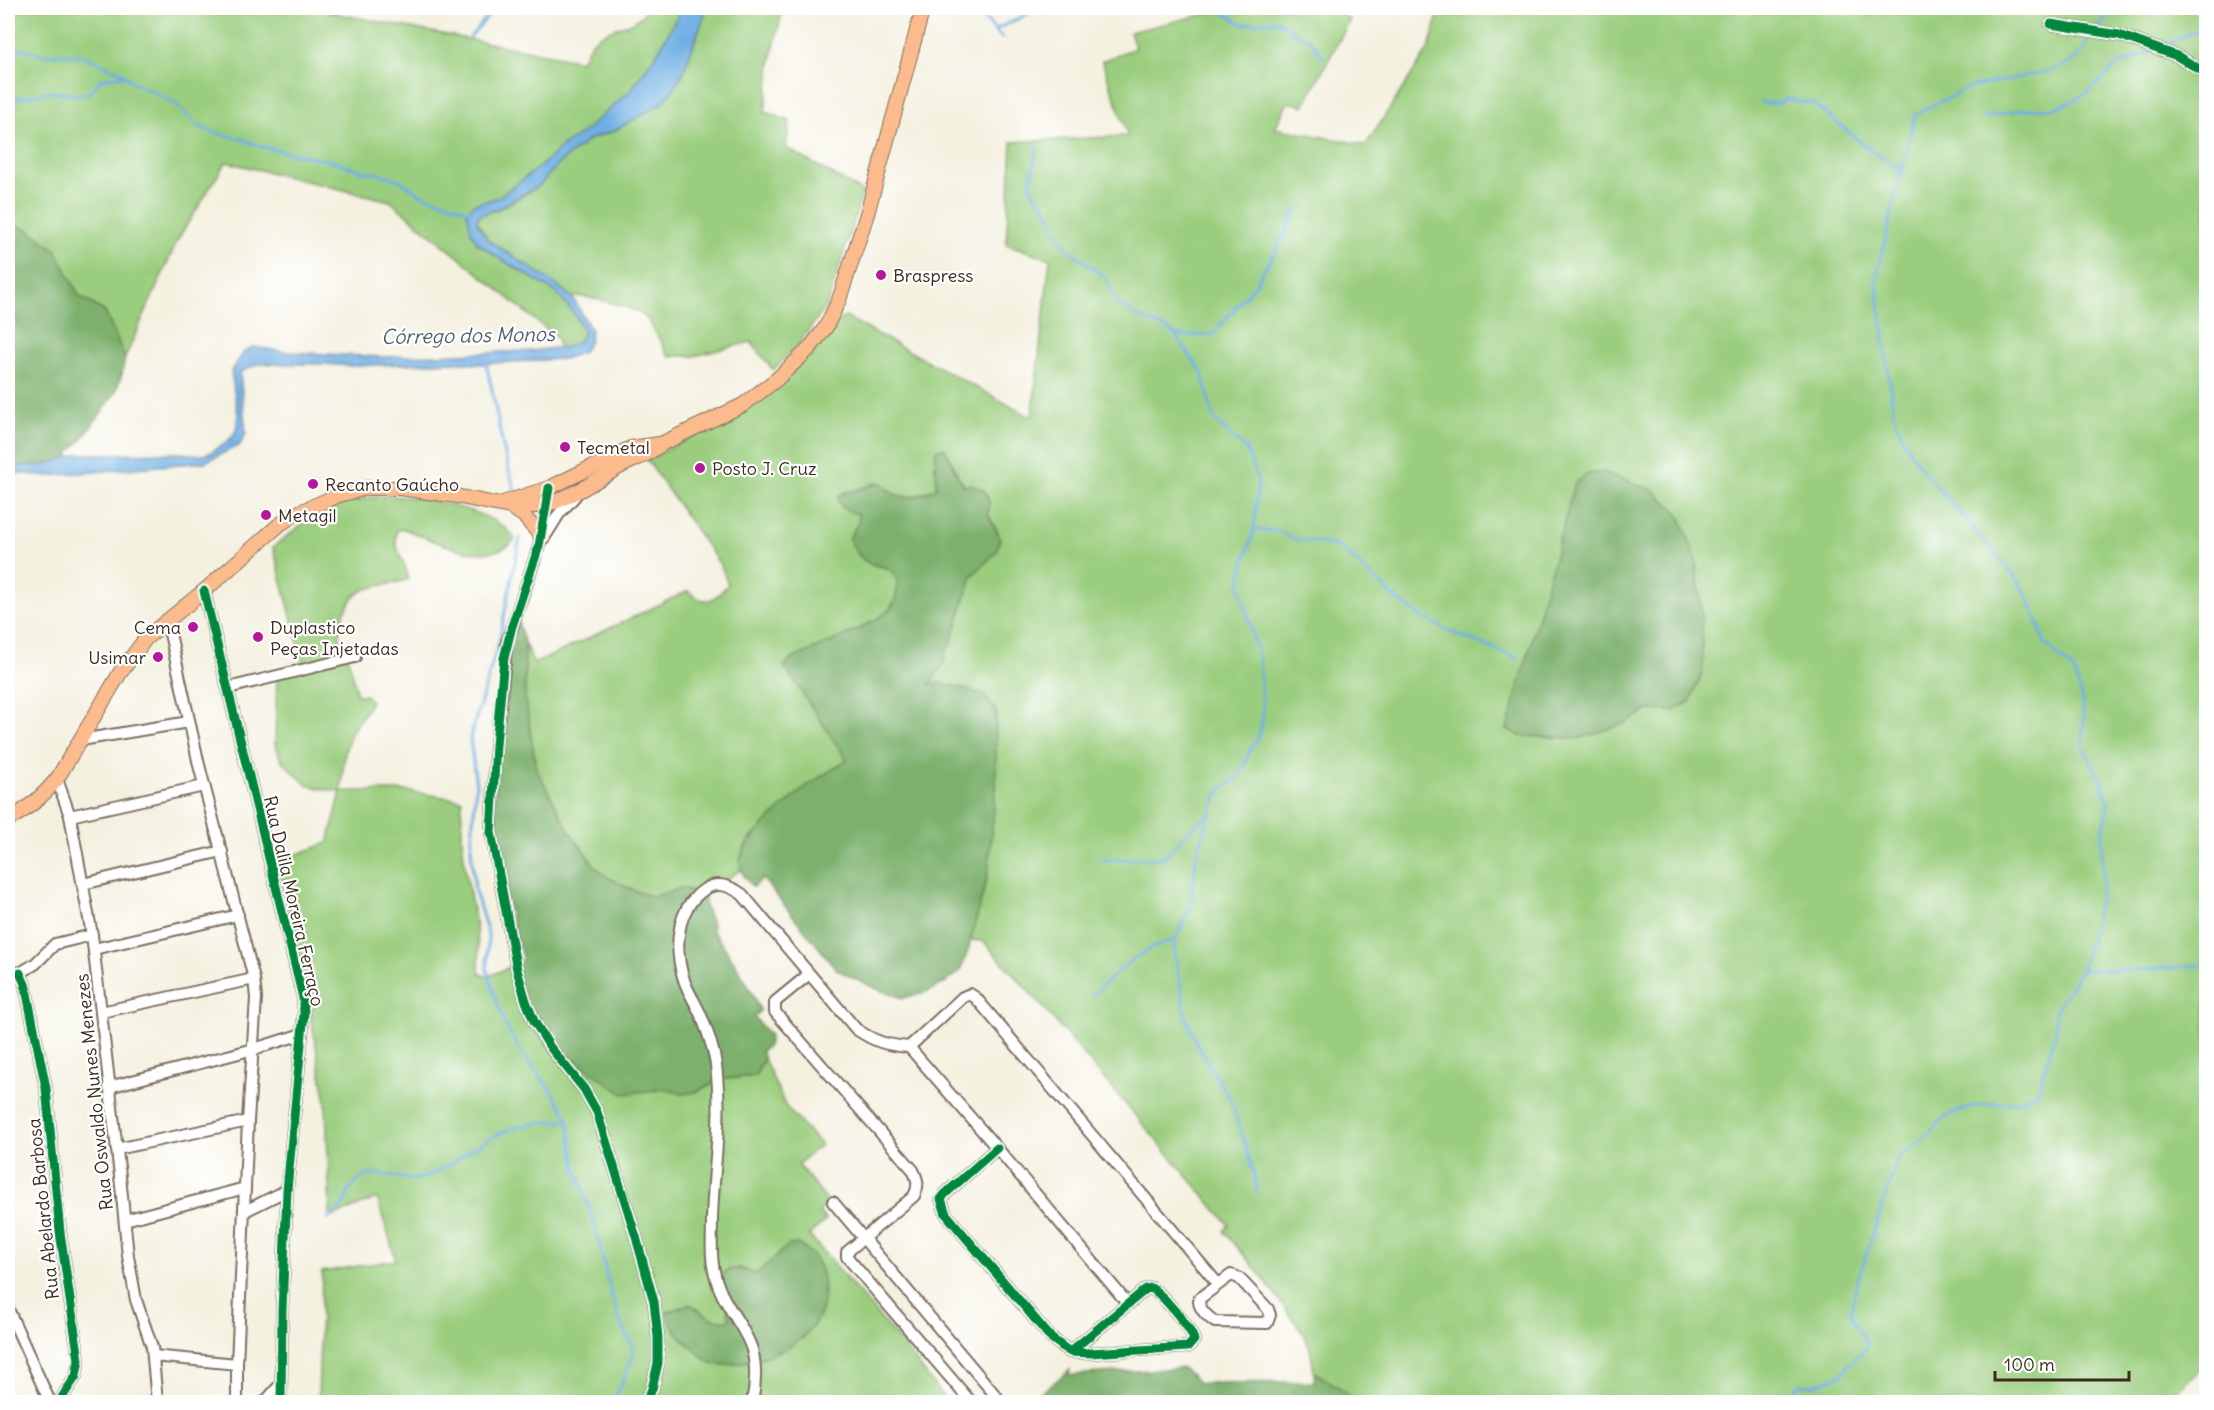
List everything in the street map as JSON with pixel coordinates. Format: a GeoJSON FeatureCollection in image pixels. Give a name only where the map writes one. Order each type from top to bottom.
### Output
{"type":"FeatureCollection","features":[{"type":"Feature","properties":{"kind":"main road"},"geometry":{"type":"LineString","coordinates":[[504,506],[547,504],[582,489],[663,443],[743,405],[777,379],[809,349],[826,327],[839,300],[867,214],[922,8]]}},
{"type":"Feature","properties":{"kind":"main road"},"geometry":{"type":"LineString","coordinates":[[504,506],[549,488],[616,454],[641,446],[663,443]]}},
{"type":"Feature","properties":{"kind":"main road"},"geometry":{"type":"LineString","coordinates":[[8,820],[28,809],[57,779],[132,655],[146,638],[295,514],[339,495],[367,488],[399,488],[451,495],[504,506],[523,515],[540,541]]}},
{"type":"Feature","properties":{"kind":"street"},"geometry":{"type":"LineString","coordinates":[[2051,24],[2119,35],[2176,56],[2206,73]]}},
{"type":"Feature","properties":{"kind":"street"},"geometry":{"type":"LineString","coordinates":[[549,488],[540,541],[504,658],[491,832],[517,970],[526,1001],[534,1021],[550,1047],[584,1089],[597,1112],[654,1302],[658,1363],[652,1389],[646,1402]]}},
{"type":"Feature","properties":{"kind":"street"},"geometry":{"type":"LineString","coordinates":[[540,541],[559,514],[582,489]]}},
{"type":"Feature","properties":{"kind":"street","name":"Rua Dalila Moreira Ferraço"},"geometry":{"type":"LineString","coordinates":[[204,591],[303,998],[304,1013],[286,1190],[281,1402]]}},
{"type":"Feature","properties":{"kind":"street"},"geometry":{"type":"LineString","coordinates":[[167,620],[204,786],[254,979],[256,998],[248,1121],[237,1402]]}},
{"type":"Feature","properties":{"kind":"street"},"geometry":{"type":"LineString","coordinates":[[228,688],[355,657]]}},
{"type":"Feature","properties":{"kind":"street"},"geometry":{"type":"LineString","coordinates":[[81,740],[189,722]]}},
{"type":"Feature","properties":{"kind":"street","name":"Rua Oswaldo Nunes Menezes"},"geometry":{"type":"LineString","coordinates":[[57,779],[70,816],[92,935],[131,1278],[136,1300],[147,1328],[153,1356],[157,1402]]}},
{"type":"Feature","properties":{"kind":"street"},"geometry":{"type":"LineString","coordinates":[[70,816],[204,786]]}},
{"type":"Feature","properties":{"kind":"street"},"geometry":{"type":"LineString","coordinates":[[83,884],[222,851]]}},
{"type":"Feature","properties":{"kind":"street"},"geometry":{"type":"LineString","coordinates":[[752,1402],[755,1368],[751,1345],[723,1298],[715,1275],[711,1247],[712,1190],[718,1111],[717,1073],[708,1035],[684,980],[679,957],[678,939],[682,917],[690,901],[707,888],[719,885],[730,886],[742,894],[808,975],[856,1029],[873,1041],[886,1045],[909,1047],[1128,1304]]}},
{"type":"Feature","properties":{"kind":"street"},"geometry":{"type":"LineString","coordinates":[[94,949],[238,915]]}},
{"type":"Feature","properties":{"kind":"street"},"geometry":{"type":"LineString","coordinates":[[8,972],[20,973],[36,964],[54,944],[92,935]]}},
{"type":"Feature","properties":{"kind":"street","name":"Rua Abelardo Barbosa"},"geometry":{"type":"LineString","coordinates":[[20,973],[25,984],[46,1088],[60,1232],[79,1360],[76,1376],[70,1389],[59,1402]]}},
{"type":"Feature","properties":{"kind":"street"},"geometry":{"type":"LineString","coordinates":[[808,975],[775,1002],[774,1012],[913,1170],[917,1180],[918,1188],[914,1196],[847,1252],[847,1257],[970,1402]]}},
{"type":"Feature","properties":{"kind":"street"},"geometry":{"type":"LineString","coordinates":[[101,1012],[254,979]]}},
{"type":"Feature","properties":{"kind":"street"},"geometry":{"type":"LineString","coordinates":[[909,1047],[963,997],[970,994],[976,998],[1218,1284]]}},
{"type":"Feature","properties":{"kind":"street"},"geometry":{"type":"LineString","coordinates":[[110,1087],[302,1034]]}},
{"type":"Feature","properties":{"kind":"street"},"geometry":{"type":"LineString","coordinates":[[117,1149],[248,1121]]}},
{"type":"Feature","properties":{"kind":"street"},"geometry":{"type":"LineString","coordinates":[[997,1148],[945,1194],[941,1199],[942,1206],[1051,1338],[1070,1352],[1090,1353],[1188,1347],[1194,1340],[1192,1334],[1151,1288],[1146,1289],[1070,1352]]}},
{"type":"Feature","properties":{"kind":"street"},"geometry":{"type":"LineString","coordinates":[[124,1220],[245,1188]]}},
{"type":"Feature","properties":{"kind":"street"},"geometry":{"type":"LineString","coordinates":[[245,1211],[286,1190]]}},
{"type":"Feature","properties":{"kind":"street"},"geometry":{"type":"LineString","coordinates":[[832,1202],[1001,1402]]}},
{"type":"Feature","properties":{"kind":"street"},"geometry":{"type":"LineString","coordinates":[[1231,1275],[1239,1278],[1268,1310],[1269,1321],[1263,1325],[1223,1323],[1209,1318],[1198,1302],[1218,1284],[1231,1275]]}},
{"type":"Feature","properties":{"kind":"street"},"geometry":{"type":"LineString","coordinates":[[8,1309],[50,1402]]}},
{"type":"Feature","properties":{"kind":"street"},"geometry":{"type":"LineString","coordinates":[[153,1356],[237,1364]]}},
{"type":"Feature","properties":{"kind":"street"},"geometry":{"type":"LineString","coordinates":[[265,1402],[280,1385]]}},
{"type":"Feature","properties":{"kind":"green space"},"geometry":{"type":"Polygon","coordinates":[[[8,8],[365,8],[329,12],[581,61],[597,37],[636,20],[645,11],[643,8],[682,8],[658,52],[631,91],[541,166],[497,198],[472,205],[467,212],[477,243],[556,292],[576,316],[584,333],[577,344],[559,349],[557,338],[390,201],[226,162],[178,239],[125,358],[105,312],[79,296],[56,250],[27,229],[8,225],[8,8]]]}},
{"type":"Feature","properties":{"kind":"green space"},"geometry":{"type":"Polygon","coordinates":[[[707,8],[783,8],[772,55],[765,112],[790,121],[786,148],[863,192],[827,305],[797,346],[773,370],[751,342],[694,356],[668,356],[654,329],[644,316],[609,302],[572,297],[488,240],[477,220],[480,215],[498,209],[540,185],[558,164],[590,139],[608,133],[661,104],[683,73],[707,8]]]}},
{"type":"Feature","properties":{"kind":"green space"},"geometry":{"type":"Polygon","coordinates":[[[1217,8],[1332,8],[1350,20],[1304,106],[1288,102],[1275,128],[1366,145],[1429,48],[1440,8],[2206,8],[2206,1365],[2163,1402],[1354,1402],[1337,1386],[1314,1372],[1310,1349],[1304,1334],[1224,1231],[1229,1225],[1043,1007],[983,941],[971,940],[988,873],[996,786],[996,711],[957,688],[930,684],[944,661],[945,653],[951,643],[972,576],[982,564],[998,532],[988,514],[989,508],[960,482],[944,448],[934,465],[937,476],[936,488],[907,497],[894,494],[881,483],[875,483],[857,491],[844,492],[849,511],[858,514],[860,519],[849,539],[866,561],[872,565],[884,567],[894,574],[897,583],[896,594],[890,609],[876,619],[853,632],[792,659],[784,666],[848,760],[805,787],[749,840],[741,858],[742,869],[705,894],[681,888],[653,897],[605,876],[593,864],[568,829],[536,768],[525,696],[525,644],[534,664],[688,591],[700,599],[710,600],[719,595],[728,584],[721,566],[647,460],[730,417],[833,322],[846,317],[1032,416],[1050,259],[1006,244],[1012,142],[1128,136],[1102,61],[1135,48],[1130,32],[1218,11],[1217,8]],[[1703,671],[1520,736],[1567,738],[1637,716],[1648,710],[1660,709],[1703,671]]]}},
{"type":"Feature","properties":{"kind":"green space"},"geometry":{"type":"Polygon","coordinates":[[[8,225],[27,229],[56,250],[79,296],[105,312],[125,358],[116,392],[83,438],[69,453],[68,458],[44,465],[8,466],[8,225]]]}},
{"type":"Feature","properties":{"kind":"green space"},"geometry":{"type":"Polygon","coordinates":[[[944,448],[965,486],[971,484],[985,491],[989,502],[988,514],[1000,538],[997,551],[972,576],[951,643],[945,653],[945,661],[930,684],[942,683],[983,694],[996,711],[996,786],[988,873],[968,951],[960,971],[948,981],[929,991],[903,998],[879,990],[837,970],[763,879],[753,887],[746,879],[740,863],[747,844],[766,822],[810,784],[847,760],[784,666],[792,659],[877,619],[890,609],[897,594],[896,578],[892,571],[865,561],[855,549],[849,539],[859,521],[858,514],[842,507],[838,496],[881,483],[900,496],[914,497],[928,492],[936,488],[936,450],[944,448]]]}},
{"type":"Feature","properties":{"kind":"green space"},"geometry":{"type":"Polygon","coordinates":[[[1603,472],[1653,490],[1679,513],[1696,559],[1701,604],[1703,671],[1690,702],[1673,711],[1648,710],[1624,724],[1581,738],[1520,736],[1507,729],[1575,483],[1586,474],[1603,472]]]}},
{"type":"Feature","properties":{"kind":"green space"},"geometry":{"type":"Polygon","coordinates":[[[390,496],[440,502],[477,513],[494,521],[507,530],[515,540],[503,548],[490,552],[476,552],[461,550],[404,529],[397,530],[396,543],[408,579],[369,588],[358,594],[348,605],[340,628],[342,646],[357,695],[366,695],[371,701],[353,730],[347,745],[341,791],[407,791],[462,800],[463,850],[477,933],[479,973],[487,977],[514,965],[553,1052],[577,1061],[623,1093],[665,1089],[682,1094],[695,1092],[722,1079],[755,1076],[764,1059],[786,1107],[821,1145],[798,1164],[828,1202],[819,1212],[826,1220],[809,1235],[905,1347],[947,1402],[318,1402],[322,1272],[396,1260],[377,1198],[330,1218],[326,1103],[303,972],[278,861],[328,843],[341,792],[308,786],[282,761],[275,744],[277,671],[303,662],[273,547],[321,510],[358,499],[390,496]],[[777,1256],[756,1274],[738,1267],[728,1310],[730,1319],[713,1318],[689,1304],[667,1312],[677,1333],[687,1343],[706,1359],[722,1365],[760,1358],[805,1337],[777,1256]]]}},
{"type":"Feature","properties":{"kind":"green space"},"geometry":{"type":"Polygon","coordinates":[[[518,621],[525,644],[525,696],[536,768],[568,829],[593,864],[605,876],[653,897],[681,888],[705,894],[705,906],[713,926],[711,929],[731,957],[760,1010],[754,1017],[770,1036],[768,1046],[761,1051],[764,1059],[755,1076],[722,1079],[695,1092],[683,1094],[665,1089],[623,1094],[577,1061],[553,1052],[525,1017],[514,965],[523,960],[503,885],[496,839],[495,813],[500,734],[515,628],[518,621]]]}},
{"type":"Feature","properties":{"kind":"green space"},"geometry":{"type":"Polygon","coordinates":[[[797,1244],[811,1254],[820,1267],[824,1296],[815,1323],[795,1343],[783,1350],[753,1360],[716,1364],[702,1357],[673,1326],[667,1312],[689,1304],[713,1318],[730,1319],[719,1277],[733,1269],[756,1274],[789,1245],[797,1244]]]}},
{"type":"Feature","properties":{"kind":"green space"},"geometry":{"type":"Polygon","coordinates":[[[1183,1368],[1199,1383],[1314,1382],[1314,1372],[1337,1386],[1354,1402],[1029,1402],[1070,1370],[1069,1375],[1183,1368]]]}},
{"type":"Feature","properties":{"kind":"water"},"geometry":{"type":"Polygon","coordinates":[[[682,8],[707,8],[683,73],[661,104],[614,131],[590,139],[558,164],[540,185],[477,218],[477,223],[488,240],[573,298],[591,330],[590,341],[583,352],[564,359],[477,364],[456,362],[352,366],[259,364],[240,373],[246,433],[240,445],[205,462],[47,476],[8,474],[8,466],[44,465],[79,454],[180,453],[202,455],[210,453],[230,439],[236,431],[238,415],[231,371],[244,352],[253,347],[288,352],[383,357],[529,351],[572,346],[581,339],[584,333],[576,316],[556,292],[497,257],[477,242],[471,232],[467,212],[472,205],[497,198],[541,166],[630,91],[658,52],[682,8]]]}},
{"type":"Feature","properties":{"kind":"waterway"},"geometry":{"type":"LineString","coordinates":[[470,37],[495,8]]}},
{"type":"Feature","properties":{"kind":"waterway"},"geometry":{"type":"LineString","coordinates":[[976,8],[1002,38]]}},
{"type":"Feature","properties":{"kind":"waterway"},"geometry":{"type":"LineString","coordinates":[[994,30],[1038,8]]}},
{"type":"Feature","properties":{"kind":"waterway"},"geometry":{"type":"LineString","coordinates":[[1216,8],[1242,24],[1278,21],[1299,36],[1309,39],[1323,57]]}},
{"type":"Feature","properties":{"kind":"waterway"},"geometry":{"type":"LineString","coordinates":[[2099,28],[2113,8]]}},
{"type":"Feature","properties":{"kind":"waterway"},"geometry":{"type":"LineString","coordinates":[[2162,47],[2190,33],[2206,32]]}},
{"type":"Feature","properties":{"kind":"waterway"},"geometry":{"type":"LineString","coordinates":[[1779,1402],[1787,1398],[1799,1384],[1812,1385],[1842,1375],[1847,1366],[1866,1347],[1867,1344],[1852,1317],[1851,1310],[1856,1286],[1897,1160],[1921,1141],[1946,1116],[1974,1106],[2017,1102],[2036,1093],[2056,1032],[2056,1010],[2079,974],[2091,938],[2103,881],[2102,837],[2109,803],[2101,780],[2083,746],[2083,706],[2075,672],[2045,643],[2027,594],[2010,571],[1922,469],[1905,444],[1894,415],[1876,279],[1915,114],[1971,87],[2054,70],[2077,58],[2095,33]]}},
{"type":"Feature","properties":{"kind":"waterway"},"geometry":{"type":"LineString","coordinates":[[8,47],[44,55],[68,54],[86,57],[121,72],[134,83],[173,102],[200,127],[262,147],[340,163],[364,172],[398,179],[420,194],[471,211]]}},
{"type":"Feature","properties":{"kind":"waterway"},"geometry":{"type":"LineString","coordinates":[[1982,118],[2020,110],[2054,108],[2068,103],[2086,94],[2119,64],[2154,51]]}},
{"type":"Feature","properties":{"kind":"waterway"},"geometry":{"type":"LineString","coordinates":[[8,100],[50,92],[82,95],[90,92],[101,79],[123,76]]}},
{"type":"Feature","properties":{"kind":"waterway"},"geometry":{"type":"LineString","coordinates":[[1761,102],[1778,104],[1786,98],[1797,102],[1811,102],[1871,150],[1903,171]]}},
{"type":"Feature","properties":{"kind":"waterway"},"geometry":{"type":"LineString","coordinates":[[1037,147],[1030,187],[1049,212],[1068,249],[1106,278],[1116,302],[1135,315],[1169,330],[1176,336],[1202,373],[1213,416],[1220,426],[1246,449],[1258,480],[1254,530],[1243,566],[1240,587],[1259,659],[1262,722],[1258,739],[1249,752],[1241,773],[1234,781],[1221,789],[1213,805],[1196,857],[1191,906],[1175,940],[1174,948],[1186,1018],[1199,1048],[1231,1101],[1258,1193]]}},
{"type":"Feature","properties":{"kind":"waterway"},"geometry":{"type":"LineString","coordinates":[[1176,336],[1212,335],[1255,285],[1296,211]]}},
{"type":"Feature","properties":{"kind":"waterway"},"geometry":{"type":"LineString","coordinates":[[485,360],[515,490]]}},
{"type":"Feature","properties":{"kind":"waterway"},"geometry":{"type":"LineString","coordinates":[[1254,530],[1278,531],[1293,539],[1340,547],[1395,598],[1423,618],[1456,634],[1518,658]]}},
{"type":"Feature","properties":{"kind":"waterway"},"geometry":{"type":"LineString","coordinates":[[520,538],[499,641],[470,738],[476,785],[471,849],[475,891],[488,934],[487,969],[497,1003],[506,1026],[521,1052],[555,1096],[568,1118],[576,1168],[594,1222],[611,1294],[619,1318],[633,1347],[633,1357],[613,1402]]}},
{"type":"Feature","properties":{"kind":"waterway"},"geometry":{"type":"LineString","coordinates":[[1099,860],[1165,856],[1192,828],[1209,815]]}},
{"type":"Feature","properties":{"kind":"waterway"},"geometry":{"type":"LineString","coordinates":[[1092,996],[1140,955],[1151,948],[1175,940]]}},
{"type":"Feature","properties":{"kind":"waterway"},"geometry":{"type":"LineString","coordinates":[[2081,970],[2142,970],[2206,965]]}},
{"type":"Feature","properties":{"kind":"waterway"},"geometry":{"type":"LineString","coordinates":[[328,1219],[342,1205],[352,1186],[362,1178],[377,1174],[410,1179],[425,1177],[507,1131],[542,1122],[568,1121]]}},
{"type":"Feature","properties":{"kind":"cycle path"},"geometry":{"type":"LineString","coordinates":[[2051,24],[2119,35],[2177,56],[2206,73]]}},
{"type":"Feature","properties":{"kind":"cycle path"},"geometry":{"type":"LineString","coordinates":[[549,488],[539,546],[512,626],[504,658],[491,832],[517,970],[526,1001],[534,1021],[550,1047],[584,1089],[597,1112],[654,1302],[658,1363],[652,1389],[646,1402]]}},
{"type":"Feature","properties":{"kind":"cycle path"},"geometry":{"type":"LineString","coordinates":[[204,591],[303,998],[304,1013],[287,1190],[281,1402]]}},
{"type":"Feature","properties":{"kind":"cycle path"},"geometry":{"type":"LineString","coordinates":[[20,973],[25,984],[46,1088],[60,1232],[79,1360],[76,1376],[59,1402]]}},
{"type":"Feature","properties":{"kind":"cycle path"},"geometry":{"type":"LineString","coordinates":[[997,1148],[941,1199],[946,1214],[1051,1338],[1070,1352],[1090,1353],[1188,1347],[1194,1340],[1176,1312],[1151,1288],[1146,1289],[1070,1352]]}},
{"type":"Feature","properties":{"kind":"place","name":"Braspress"},"geometry":{"type":"Point","coordinates":[881,275]}},
{"type":"Feature","properties":{"kind":"place","name":"Tecmetal"},"geometry":{"type":"Point","coordinates":[565,447]}},
{"type":"Feature","properties":{"kind":"place","name":"Posto J. Cruz"},"geometry":{"type":"Point","coordinates":[700,468]}},
{"type":"Feature","properties":{"kind":"place","name":"Recanto Gaúcho"},"geometry":{"type":"Point","coordinates":[313,484]}},
{"type":"Feature","properties":{"kind":"place","name":"Metagil"},"geometry":{"type":"Point","coordinates":[266,515]}},
{"type":"Feature","properties":{"kind":"place","name":"Cema"},"geometry":{"type":"Point","coordinates":[193,627]}},
{"type":"Feature","properties":{"kind":"place","name":"Duplastico Peças Injetadas"},"geometry":{"type":"Point","coordinates":[258,637]}},
{"type":"Feature","properties":{"kind":"place","name":"Usimar"},"geometry":{"type":"Point","coordinates":[158,657]}},
{"type":"Feature","properties":{"kind":"water label","name":"Córrego dos Monos"},"geometry":{"type":"Point","coordinates":[468,335]}}]}
